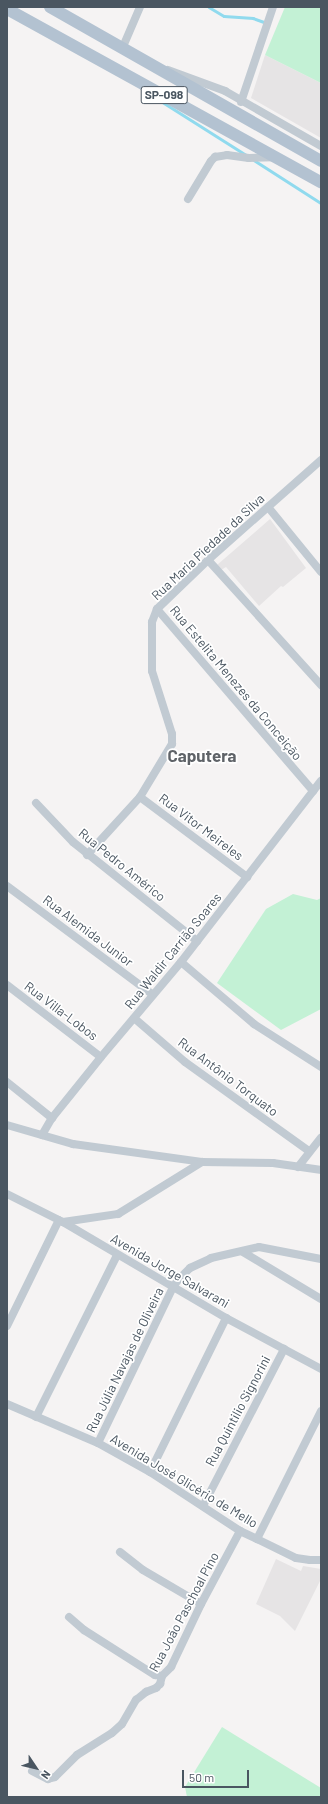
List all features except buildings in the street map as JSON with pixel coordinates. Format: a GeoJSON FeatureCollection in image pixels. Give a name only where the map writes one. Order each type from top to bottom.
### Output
{"type":"FeatureCollection","features":[{"type":"Feature","properties":{"kind":"main road","name":"SP-098"},"geometry":{"type":"LineString","coordinates":[[50,7],[321,161]]}},
{"type":"Feature","properties":{"kind":"main road","name":"SP-098"},"geometry":{"type":"LineString","coordinates":[[7,9],[321,182]]}},
{"type":"Feature","properties":{"kind":"street"},"geometry":{"type":"LineString","coordinates":[[122,49],[140,7]]}},
{"type":"Feature","properties":{"kind":"street"},"geometry":{"type":"LineString","coordinates":[[241,102],[273,7]]}},
{"type":"Feature","properties":{"kind":"street"},"geometry":{"type":"LineString","coordinates":[[143,61],[213,86],[321,146]]}},
{"type":"Feature","properties":{"kind":"street"},"geometry":{"type":"LineString","coordinates":[[188,199],[210,161],[215,157],[227,155],[249,158],[274,157]]}},
{"type":"Feature","properties":{"kind":"street","name":"Rua Maria Piedade da Silva"},"geometry":{"type":"LineString","coordinates":[[87,855],[140,797],[172,744],[172,734],[152,670],[152,622],[157,609],[208,560],[321,460]]}},
{"type":"Feature","properties":{"kind":"street"},"geometry":{"type":"LineString","coordinates":[[268,507],[321,572]]}},
{"type":"Feature","properties":{"kind":"street"},"geometry":{"type":"LineString","coordinates":[[208,560],[321,685]]}},
{"type":"Feature","properties":{"kind":"street","name":"Rua Estelita Menezes da Conceição"},"geometry":{"type":"LineString","coordinates":[[157,609],[313,791]]}},
{"type":"Feature","properties":{"kind":"street","name":"Rua Waldir Carrião Soares"},"geometry":{"type":"LineString","coordinates":[[42,1135],[52,1118],[101,1056],[181,962],[321,781]]}},
{"type":"Feature","properties":{"kind":"street","name":"Rua Vitor Meireles"},"geometry":{"type":"LineString","coordinates":[[140,797],[247,877]]}},
{"type":"Feature","properties":{"kind":"street","name":"Rua Pedro Américo"},"geometry":{"type":"LineString","coordinates":[[36,803],[87,855],[197,941]]}},
{"type":"Feature","properties":{"kind":"street","name":"Rua Alemida Junior"},"geometry":{"type":"LineString","coordinates":[[7,886],[153,995]]}},
{"type":"Feature","properties":{"kind":"street"},"geometry":{"type":"LineString","coordinates":[[181,962],[254,1024],[321,1067]]}},
{"type":"Feature","properties":{"kind":"street","name":"Rua Villa-Lobos"},"geometry":{"type":"LineString","coordinates":[[7,985],[101,1056]]}},
{"type":"Feature","properties":{"kind":"street","name":"Rua Antônio Torquato"},"geometry":{"type":"LineString","coordinates":[[134,1018],[185,1062],[310,1151]]}},
{"type":"Feature","properties":{"kind":"street"},"geometry":{"type":"LineString","coordinates":[[7,1082],[52,1118]]}},
{"type":"Feature","properties":{"kind":"street"},"geometry":{"type":"LineString","coordinates":[[7,1125],[73,1144],[202,1162],[273,1163],[321,1170]]}},
{"type":"Feature","properties":{"kind":"street"},"geometry":{"type":"LineString","coordinates":[[298,1167],[321,1138]]}},
{"type":"Feature","properties":{"kind":"street"},"geometry":{"type":"LineString","coordinates":[[7,1326],[61,1221],[118,1214],[202,1162]]}},
{"type":"Feature","properties":{"kind":"street","name":"Avenida Jorge Salvarani"},"geometry":{"type":"LineString","coordinates":[[7,1194],[61,1221],[226,1318],[321,1369]]}},
{"type":"Feature","properties":{"kind":"street","name":"Rua Júlia Navajas de Oliveira"},"geometry":{"type":"LineString","coordinates":[[98,1443],[173,1287],[190,1268],[212,1258],[243,1252],[259,1247],[321,1259]]}},
{"type":"Feature","properties":{"kind":"street"},"geometry":{"type":"LineString","coordinates":[[243,1252],[321,1299]]}},
{"type":"Feature","properties":{"kind":"street"},"geometry":{"type":"LineString","coordinates":[[36,1417],[117,1255]]}},
{"type":"Feature","properties":{"kind":"street"},"geometry":{"type":"LineString","coordinates":[[150,1472],[226,1318]]}},
{"type":"Feature","properties":{"kind":"street","name":"Rua Quintilio Signorini"},"geometry":{"type":"LineString","coordinates":[[203,1506],[284,1349]]}},
{"type":"Feature","properties":{"kind":"street","name":"Avenida José Glicério de Mello"},"geometry":{"type":"LineString","coordinates":[[7,1404],[98,1443],[150,1472],[240,1531],[296,1558],[320,1557]]}},
{"type":"Feature","properties":{"kind":"street"},"geometry":{"type":"LineString","coordinates":[[257,1539],[321,1411]]}},
{"type":"Feature","properties":{"kind":"street","name":"Rua João Paschoal Pino"},"geometry":{"type":"LineString","coordinates":[[32,1771],[48,1779],[55,1777],[77,1755],[112,1733],[122,1724],[136,1700],[160,1684],[162,1676],[171,1667],[200,1604],[240,1531]]}},
{"type":"Feature","properties":{"kind":"street"},"geometry":{"type":"LineString","coordinates":[[120,1552],[143,1570],[200,1604]]}},
{"type":"Feature","properties":{"kind":"street"},"geometry":{"type":"LineString","coordinates":[[69,1617],[84,1630],[155,1675],[162,1676]]}},
{"type":"Feature","properties":{"kind":"shaded area"},"geometry":{"type":"Polygon","coordinates":[[[265,55],[321,83],[321,138],[251,98],[265,55]]]}},
{"type":"Feature","properties":{"kind":"shaded area"},"geometry":{"type":"Polygon","coordinates":[[[270,519],[306,568],[283,587],[281,586],[259,606],[226,567],[221,570],[217,565],[270,519]]]}},
{"type":"Feature","properties":{"kind":"shaded area"},"geometry":{"type":"Polygon","coordinates":[[[276,1559],[301,1571],[303,1566],[321,1569],[321,1579],[295,1631],[280,1616],[256,1604],[276,1559]]]}},
{"type":"Feature","properties":{"kind":"green space"},"geometry":{"type":"Polygon","coordinates":[[[285,7],[321,7],[321,83],[265,55],[285,7]]]}},
{"type":"Feature","properties":{"kind":"green space"},"geometry":{"type":"Polygon","coordinates":[[[293,894],[317,900],[321,898],[321,1009],[281,1030],[217,983],[266,909],[293,894]]]}},
{"type":"Feature","properties":{"kind":"green space"},"geometry":{"type":"Polygon","coordinates":[[[222,1727],[321,1788],[321,1797],[187,1797],[185,1787],[222,1727]]]}},
{"type":"Feature","properties":{"kind":"waterway"},"geometry":{"type":"LineString","coordinates":[[209,7],[224,16],[253,18],[264,22]]}},
{"type":"Feature","properties":{"kind":"waterway"},"geometry":{"type":"LineString","coordinates":[[161,101],[246,155]]}},
{"type":"Feature","properties":{"kind":"waterway"},"geometry":{"type":"LineString","coordinates":[[254,160],[321,203]]}},
{"type":"Feature","properties":{"kind":"district","name":"Caputera"},"geometry":{"type":"Point","coordinates":[202,756]}}]}
